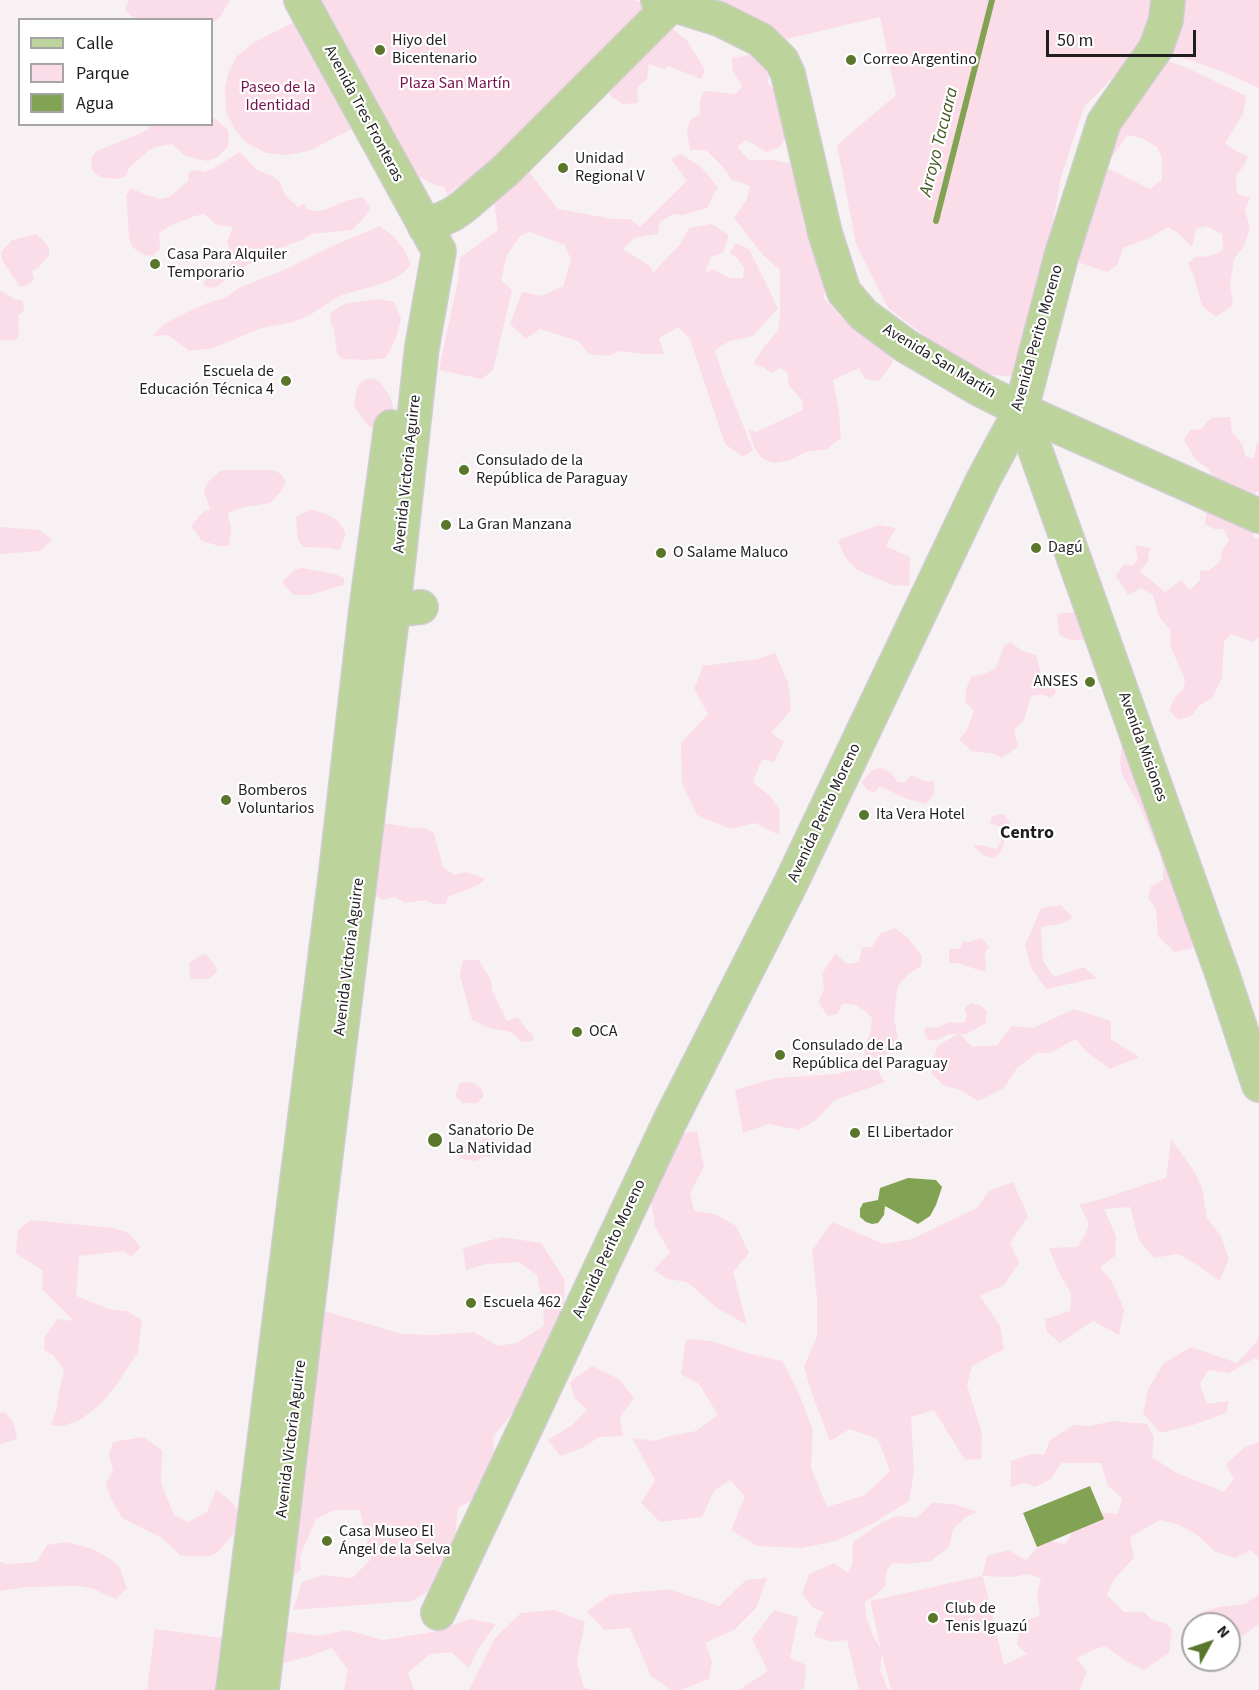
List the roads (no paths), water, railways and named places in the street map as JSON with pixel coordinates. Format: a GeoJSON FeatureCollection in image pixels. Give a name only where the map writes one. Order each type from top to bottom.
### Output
{"type":"FeatureCollection","features":[{"type":"Feature","properties":{"kind":"main road","name":"Avenida Tres Fronteras"},"geometry":{"type":"LineString","coordinates":[[302,0],[425,227]]}},
{"type":"Feature","properties":{"kind":"main road","name":"Avenida Perito Moreno"},"geometry":{"type":"LineString","coordinates":[[438,1613],[670,1121],[790,885],[983,480],[1021,410],[1061,257],[1104,122],[1156,48],[1166,20],[1168,0]]}},
{"type":"Feature","properties":{"kind":"main road"},"geometry":{"type":"LineString","coordinates":[[425,227],[453,214],[506,171],[669,1]]}},
{"type":"Feature","properties":{"kind":"main road","name":"Avenida San Martín"},"geometry":{"type":"LineString","coordinates":[[669,1],[719,19],[761,40],[782,61],[788,74],[825,233],[844,292],[864,315],[906,346],[981,390],[1259,516]]}},
{"type":"Feature","properties":{"kind":"main road","name":"Avenida Victoria Aguirre"},"geometry":{"type":"LineString","coordinates":[[262,1690],[320,1198],[394,609],[422,347],[439,251],[425,227]]}},
{"type":"Feature","properties":{"kind":"main road","name":"Avenida Misiones"},"geometry":{"type":"LineString","coordinates":[[1021,410],[1223,976],[1259,1085]]}},
{"type":"Feature","properties":{"kind":"main road","name":"Avenida Victoria Aguirre"},"geometry":{"type":"LineString","coordinates":[[233,1690],[336,871],[394,609]]}},
{"type":"Feature","properties":{"kind":"water"},"geometry":{"type":"Polygon","coordinates":[[[908,1178],[936,1180],[942,1187],[930,1216],[918,1224],[885,1206],[884,1215],[878,1223],[866,1222],[860,1217],[863,1203],[878,1200],[880,1188],[908,1178]]]}},
{"type":"Feature","properties":{"kind":"water"},"geometry":{"type":"Polygon","coordinates":[[[1090,1486],[1104,1519],[1037,1547],[1023,1513],[1090,1486]]]}},
{"type":"Feature","properties":{"kind":"waterway","name":"Arroyo Tacuara"},"geometry":{"type":"LineString","coordinates":[[936,221],[992,0]]}},
{"type":"Feature","properties":{"kind":"place","name":"Hiyo del Bicentenario"},"geometry":{"type":"Point","coordinates":[380,50]}},
{"type":"Feature","properties":{"kind":"place","name":"Correo Argentino"},"geometry":{"type":"Point","coordinates":[851,60]}},
{"type":"Feature","properties":{"kind":"place","name":"Unidad Regional V"},"geometry":{"type":"Point","coordinates":[563,168]}},
{"type":"Feature","properties":{"kind":"place","name":"Casa Para Alquiler Temporario"},"geometry":{"type":"Point","coordinates":[155,264]}},
{"type":"Feature","properties":{"kind":"place","name":"Escuela de Educación Técnica 4"},"geometry":{"type":"Point","coordinates":[286,381]}},
{"type":"Feature","properties":{"kind":"place","name":"Consulado de la República de Paraguay"},"geometry":{"type":"Point","coordinates":[464,470]}},
{"type":"Feature","properties":{"kind":"place","name":"La Gran Manzana"},"geometry":{"type":"Point","coordinates":[446,525]}},
{"type":"Feature","properties":{"kind":"place","name":"Dagú"},"geometry":{"type":"Point","coordinates":[1036,548]}},
{"type":"Feature","properties":{"kind":"place","name":"O Salame Maluco"},"geometry":{"type":"Point","coordinates":[661,553]}},
{"type":"Feature","properties":{"kind":"place","name":"ANSES"},"geometry":{"type":"Point","coordinates":[1090,682]}},
{"type":"Feature","properties":{"kind":"place","name":"Bomberos Voluntarios"},"geometry":{"type":"Point","coordinates":[226,800]}},
{"type":"Feature","properties":{"kind":"place","name":"Ita Vera Hotel"},"geometry":{"type":"Point","coordinates":[864,815]}},
{"type":"Feature","properties":{"kind":"place","name":"OCA"},"geometry":{"type":"Point","coordinates":[577,1032]}},
{"type":"Feature","properties":{"kind":"place","name":"Consulado de La República del Paraguay"},"geometry":{"type":"Point","coordinates":[780,1055]}},
{"type":"Feature","properties":{"kind":"place","name":"El Libertador"},"geometry":{"type":"Point","coordinates":[855,1133]}},
{"type":"Feature","properties":{"kind":"place","name":"Sanatorio De La Natividad"},"geometry":{"type":"Point","coordinates":[435,1140]}},
{"type":"Feature","properties":{"kind":"place","name":"Escuela 462"},"geometry":{"type":"Point","coordinates":[471,1303]}},
{"type":"Feature","properties":{"kind":"place","name":"Casa Museo El Ángel de la Selva"},"geometry":{"type":"Point","coordinates":[327,1541]}},
{"type":"Feature","properties":{"kind":"place","name":"Club de Tenis Iguazú"},"geometry":{"type":"Point","coordinates":[933,1618]}},
{"type":"Feature","properties":{"kind":"district","name":"Centro"},"geometry":{"type":"Point","coordinates":[1027,834]}},
{"type":"Feature","properties":{"kind":"park label","name":"Plaza San Martín"},"geometry":{"type":"Point","coordinates":[455,84]}},
{"type":"Feature","properties":{"kind":"park label","name":"Paseo de la Identidad"},"geometry":{"type":"Point","coordinates":[278,97]}}]}
